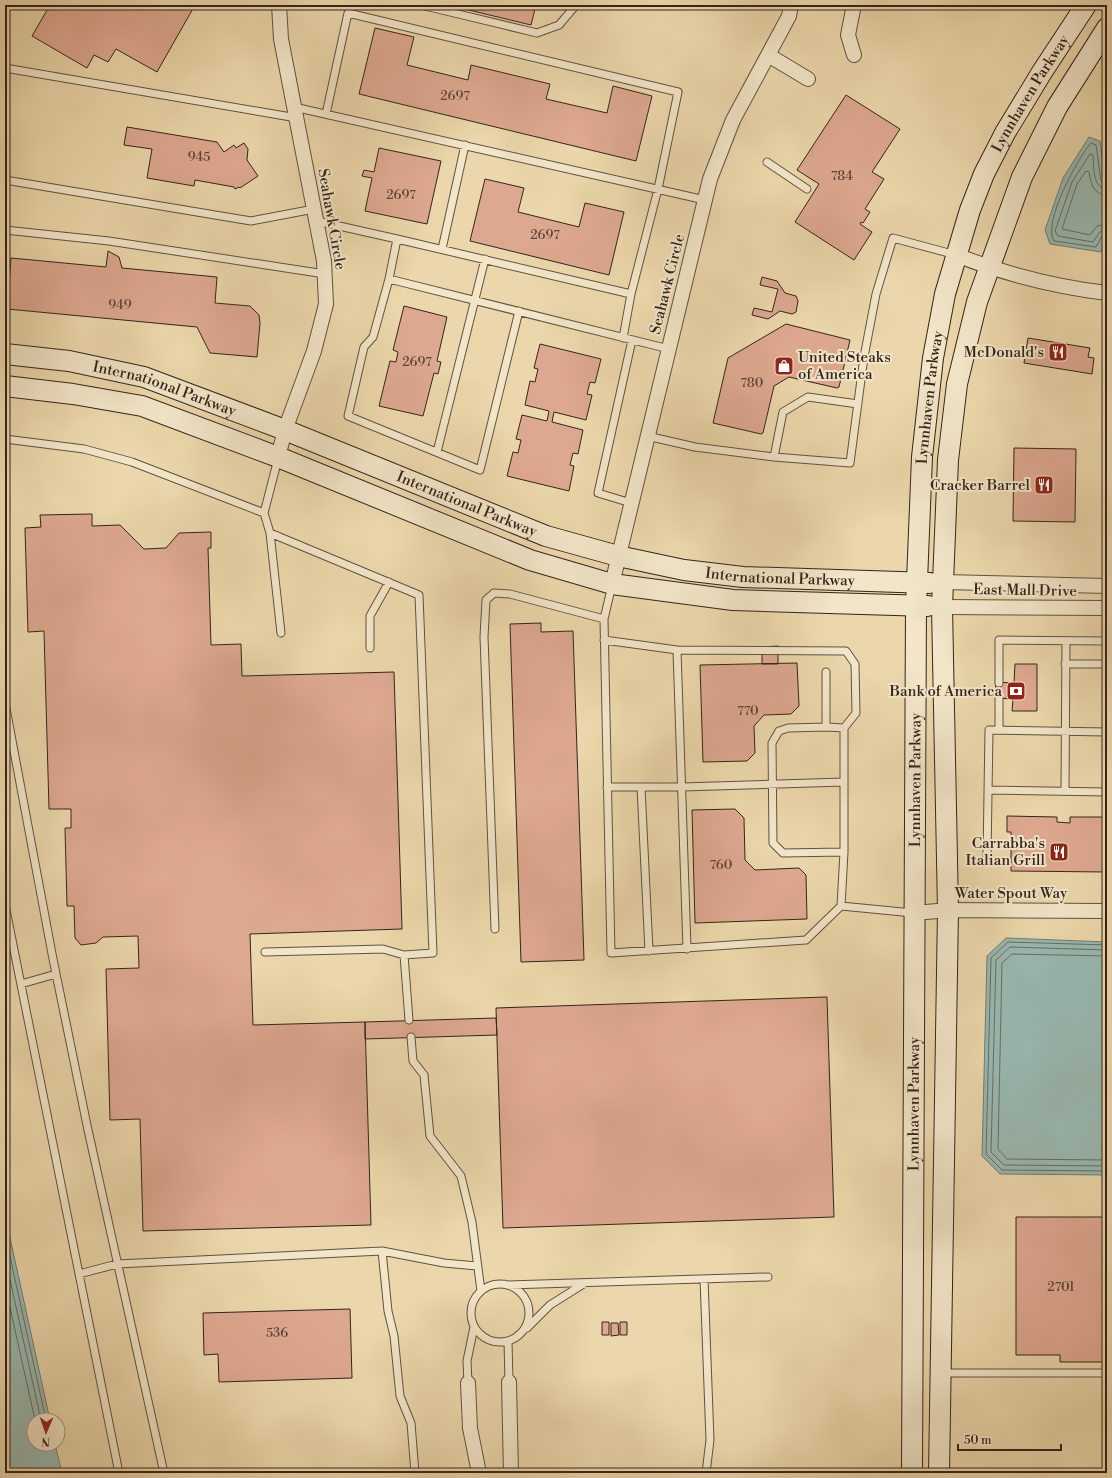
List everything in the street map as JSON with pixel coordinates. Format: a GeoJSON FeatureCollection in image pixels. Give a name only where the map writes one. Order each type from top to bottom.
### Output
{"type":"FeatureCollection","features":[{"type":"Feature","properties":{"kind":"main road","name":"Lynnhaven Parkway"},"geometry":{"type":"LineString","coordinates":[[912,1473],[916,606],[922,457],[933,358],[945,294],[975,196],[1002,140],[1050,59],[1086,5]]}},
{"type":"Feature","properties":{"kind":"main road","name":"Lynnhaven Parkway"},"geometry":{"type":"LineString","coordinates":[[939,1473],[948,910],[942,606],[948,460],[957,384],[977,302],[1022,177],[1036,145],[1057,107],[1107,28]]}},
{"type":"Feature","properties":{"kind":"main road","name":"International Parkway"},"geometry":{"type":"LineString","coordinates":[[5,354],[69,361],[144,377],[285,430],[546,536],[618,556],[684,570],[743,577],[917,583],[944,582]]}},
{"type":"Feature","properties":{"kind":"main road","name":"International Parkway"},"geometry":{"type":"LineString","coordinates":[[5,386],[73,394],[142,406],[278,457],[530,560],[612,584],[733,600],[942,606]]}},
{"type":"Feature","properties":{"kind":"street","name":"Seahawk Circle"},"geometry":{"type":"LineString","coordinates":[[278,457],[285,430],[314,351],[326,304],[324,261],[281,39],[279,5]]}},
{"type":"Feature","properties":{"kind":"street","name":"Seahawk Circle"},"geometry":{"type":"LineString","coordinates":[[612,584],[710,180],[733,120],[789,16],[791,5]]}},
{"type":"Feature","properties":{"kind":"street"},"geometry":{"type":"LineString","coordinates":[[854,5],[848,35],[854,55]]}},
{"type":"Feature","properties":{"kind":"street"},"geometry":{"type":"LineString","coordinates":[[768,55],[808,79]]}},
{"type":"Feature","properties":{"kind":"street"},"geometry":{"type":"LineString","coordinates":[[956,255],[990,268],[1049,284],[1107,293]]}},
{"type":"Feature","properties":{"kind":"street","name":"East Mall Drive"},"geometry":{"type":"LineString","coordinates":[[944,582],[1107,586]]}},
{"type":"Feature","properties":{"kind":"street","name":"East Mall Drive"},"geometry":{"type":"LineString","coordinates":[[942,606],[1107,608]]}},
{"type":"Feature","properties":{"kind":"street","name":"Water Spout Way"},"geometry":{"type":"LineString","coordinates":[[915,913],[948,910],[1107,911]]}},
{"type":"Feature","properties":{"kind":"street"},"geometry":{"type":"LineString","coordinates":[[509,1382],[511,1473]]}},
{"type":"Feature","properties":{"kind":"street"},"geometry":{"type":"LineString","coordinates":[[468,1383],[470,1428],[479,1473]]}},
{"type":"Feature","properties":{"kind":"lane"},"geometry":{"type":"LineString","coordinates":[[421,5],[537,33],[559,25],[576,5]]}},
{"type":"Feature","properties":{"kind":"lane"},"geometry":{"type":"LineString","coordinates":[[326,114],[348,13],[678,92],[658,189],[631,294],[623,338]]}},
{"type":"Feature","properties":{"kind":"lane"},"geometry":{"type":"LineString","coordinates":[[5,68],[296,112],[326,114],[705,200]]}},
{"type":"Feature","properties":{"kind":"lane"},"geometry":{"type":"LineString","coordinates":[[442,249],[465,146]]}},
{"type":"Feature","properties":{"kind":"lane"},"geometry":{"type":"LineString","coordinates":[[767,162],[807,189]]}},
{"type":"Feature","properties":{"kind":"lane"},"geometry":{"type":"LineString","coordinates":[[5,180],[251,221],[316,215],[397,239],[631,294]]}},
{"type":"Feature","properties":{"kind":"lane"},"geometry":{"type":"LineString","coordinates":[[5,230],[109,241],[325,274]]}},
{"type":"Feature","properties":{"kind":"lane"},"geometry":{"type":"LineString","coordinates":[[648,436],[695,447],[774,457],[850,463],[864,356],[876,294],[893,238],[956,255]]}},
{"type":"Feature","properties":{"kind":"lane"},"geometry":{"type":"LineString","coordinates":[[397,239],[373,337],[364,347],[348,416],[480,470],[519,312]]}},
{"type":"Feature","properties":{"kind":"lane"},"geometry":{"type":"LineString","coordinates":[[437,452],[485,259]]}},
{"type":"Feature","properties":{"kind":"lane"},"geometry":{"type":"LineString","coordinates":[[388,279],[669,349]]}},
{"type":"Feature","properties":{"kind":"lane"},"geometry":{"type":"LineString","coordinates":[[631,503],[598,493],[632,340]]}},
{"type":"Feature","properties":{"kind":"lane"},"geometry":{"type":"LineString","coordinates":[[774,457],[783,412],[808,397],[858,404]]}},
{"type":"Feature","properties":{"kind":"lane"},"geometry":{"type":"LineString","coordinates":[[5,438],[84,449],[132,462],[264,513]]}},
{"type":"Feature","properties":{"kind":"lane"},"geometry":{"type":"LineString","coordinates":[[278,457],[264,513],[270,533],[280,633]]}},
{"type":"Feature","properties":{"kind":"lane"},"geometry":{"type":"LineString","coordinates":[[265,952],[383,949],[404,955],[433,953],[420,595],[270,533]]}},
{"type":"Feature","properties":{"kind":"lane"},"geometry":{"type":"LineString","coordinates":[[370,648],[370,616],[389,582]]}},
{"type":"Feature","properties":{"kind":"lane"},"geometry":{"type":"LineString","coordinates":[[604,640],[677,650],[846,651],[855,664],[856,713],[844,728],[844,852],[842,906],[806,940],[611,953],[607,787],[604,640],[604,619],[612,584]]}},
{"type":"Feature","properties":{"kind":"lane"},"geometry":{"type":"LineString","coordinates":[[495,929],[484,637],[486,600],[494,593],[510,594],[604,619]]}},
{"type":"Feature","properties":{"kind":"lane"},"geometry":{"type":"LineString","coordinates":[[999,683],[999,640],[1107,641]]}},
{"type":"Feature","properties":{"kind":"lane"},"geometry":{"type":"LineString","coordinates":[[1065,791],[1066,641]]}},
{"type":"Feature","properties":{"kind":"lane"},"geometry":{"type":"LineString","coordinates":[[677,650],[687,949]]}},
{"type":"Feature","properties":{"kind":"lane"},"geometry":{"type":"LineString","coordinates":[[1065,664],[1107,664]]}},
{"type":"Feature","properties":{"kind":"lane"},"geometry":{"type":"LineString","coordinates":[[826,672],[826,727]]}},
{"type":"Feature","properties":{"kind":"lane"},"geometry":{"type":"LineString","coordinates":[[999,699],[999,730]]}},
{"type":"Feature","properties":{"kind":"lane"},"geometry":{"type":"LineString","coordinates":[[5,703],[56,974],[117,1264],[164,1473]]}},
{"type":"Feature","properties":{"kind":"lane"},"geometry":{"type":"LineString","coordinates":[[844,728],[788,728],[779,731],[772,743],[774,784],[773,843],[782,853],[844,852]]}},
{"type":"Feature","properties":{"kind":"lane"},"geometry":{"type":"LineString","coordinates":[[987,857],[989,730],[1107,732]]}},
{"type":"Feature","properties":{"kind":"lane"},"geometry":{"type":"LineString","coordinates":[[607,787],[682,787],[844,782]]}},
{"type":"Feature","properties":{"kind":"lane"},"geometry":{"type":"LineString","coordinates":[[641,787],[649,951]]}},
{"type":"Feature","properties":{"kind":"lane"},"geometry":{"type":"LineString","coordinates":[[988,790],[1107,792]]}},
{"type":"Feature","properties":{"kind":"lane"},"geometry":{"type":"LineString","coordinates":[[5,905],[119,1473]]}},
{"type":"Feature","properties":{"kind":"lane"},"geometry":{"type":"LineString","coordinates":[[842,906],[915,913]]}},
{"type":"Feature","properties":{"kind":"lane"},"geometry":{"type":"LineString","coordinates":[[404,955],[409,1020]]}},
{"type":"Feature","properties":{"kind":"lane"},"geometry":{"type":"LineString","coordinates":[[21,984],[56,974]]}},
{"type":"Feature","properties":{"kind":"lane"},"geometry":{"type":"LineString","coordinates":[[411,1037],[413,1061],[424,1076],[430,1136],[461,1176],[472,1222],[481,1291]]}},
{"type":"Feature","properties":{"kind":"lane"},"geometry":{"type":"LineString","coordinates":[[79,1274],[117,1264],[382,1251],[477,1266]]}},
{"type":"Feature","properties":{"kind":"lane"},"geometry":{"type":"LineString","coordinates":[[382,1251],[388,1310],[394,1336],[400,1396],[411,1423],[415,1473]]}},
{"type":"Feature","properties":{"kind":"lane"},"geometry":{"type":"LineString","coordinates":[[585,1283],[550,1305],[517,1337],[508,1341],[498,1343],[488,1340],[480,1335],[474,1327],[471,1317],[471,1307],[475,1298],[481,1291],[498,1284],[585,1283],[768,1277]]}},
{"type":"Feature","properties":{"kind":"lane"},"geometry":{"type":"LineString","coordinates":[[704,1279],[710,1440],[706,1473]]}},
{"type":"Feature","properties":{"kind":"lane"},"geometry":{"type":"LineString","coordinates":[[507,1285],[516,1288],[523,1294],[528,1302],[530,1311],[524,1330]]}},
{"type":"Feature","properties":{"kind":"lane"},"geometry":{"type":"LineString","coordinates":[[468,1383],[467,1361],[474,1327]]}},
{"type":"Feature","properties":{"kind":"lane"},"geometry":{"type":"LineString","coordinates":[[508,1341],[509,1382]]}},
{"type":"Feature","properties":{"kind":"lane"},"geometry":{"type":"LineString","coordinates":[[940,1373],[1107,1373]]}},
{"type":"Feature","properties":{"kind":"water"},"geometry":{"type":"Polygon","coordinates":[[[1089,137],[1100,141],[1107,194],[1107,234],[1101,252],[1050,244],[1045,230],[1063,178],[1089,137]]]}},
{"type":"Feature","properties":{"kind":"water"},"geometry":{"type":"Polygon","coordinates":[[[1006,938],[1107,942],[1107,1175],[1000,1174],[982,1156],[987,956],[1006,938]]]}},
{"type":"Feature","properties":{"kind":"water"},"geometry":{"type":"Polygon","coordinates":[[[5,1215],[48,1412],[26,1412],[26,1452],[57,1452],[62,1473],[5,1473],[5,1215]]]}},
{"type":"Feature","properties":{"kind":"building"},"geometry":{"type":"Polygon","coordinates":[[[50,5],[195,5],[157,72],[116,49],[108,62],[94,55],[87,68],[32,36],[50,5]]]}},
{"type":"Feature","properties":{"kind":"building"},"geometry":{"type":"Polygon","coordinates":[[[448,5],[536,5],[531,25],[448,5]]]}},
{"type":"Feature","properties":{"kind":"building"},"geometry":{"type":"Polygon","coordinates":[[[375,28],[414,37],[407,65],[468,80],[471,65],[550,84],[546,99],[607,113],[613,86],[652,96],[636,161],[359,94],[375,28]]]}},
{"type":"Feature","properties":{"kind":"building"},"geometry":{"type":"Polygon","coordinates":[[[846,95],[900,129],[872,172],[884,179],[865,209],[870,212],[863,223],[861,222],[860,224],[872,232],[854,260],[795,222],[819,184],[797,170],[846,95]]]}},
{"type":"Feature","properties":{"kind":"building"},"geometry":{"type":"Polygon","coordinates":[[[127,127],[217,142],[224,152],[234,145],[236,148],[244,143],[248,149],[247,160],[258,176],[240,188],[235,189],[234,187],[195,180],[194,186],[147,178],[152,149],[124,145],[127,127]]]}},
{"type":"Feature","properties":{"kind":"building"},"geometry":{"type":"Polygon","coordinates":[[[379,148],[441,161],[427,224],[365,211],[372,178],[362,176],[364,170],[374,172],[379,148]]]}},
{"type":"Feature","properties":{"kind":"building"},"geometry":{"type":"Polygon","coordinates":[[[485,179],[524,188],[518,212],[579,227],[585,203],[624,212],[609,275],[470,241],[485,179]]]}},
{"type":"Feature","properties":{"kind":"building"},"geometry":{"type":"Polygon","coordinates":[[[108,251],[119,257],[122,268],[217,277],[215,303],[250,306],[259,315],[260,323],[257,357],[210,353],[197,327],[7,309],[11,258],[106,267],[108,251]]]}},
{"type":"Feature","properties":{"kind":"building"},"geometry":{"type":"Polygon","coordinates":[[[762,277],[777,281],[785,293],[796,296],[798,301],[796,312],[792,314],[780,311],[768,319],[752,315],[754,308],[772,312],[778,289],[760,285],[762,277]]]}},
{"type":"Feature","properties":{"kind":"building"},"geometry":{"type":"Polygon","coordinates":[[[404,306],[447,317],[437,361],[441,362],[438,374],[434,373],[423,416],[379,406],[390,361],[396,362],[398,352],[393,350],[404,306]]]}},
{"type":"Feature","properties":{"kind":"building"},"geometry":{"type":"Polygon","coordinates":[[[786,324],[850,340],[839,387],[837,388],[789,377],[774,386],[763,433],[761,434],[713,423],[728,358],[786,324]]]}},
{"type":"Feature","properties":{"kind":"building","name":"McDonald's"},"geometry":{"type":"Polygon","coordinates":[[[1028,338],[1090,348],[1088,357],[1094,358],[1092,374],[1024,363],[1028,338]]]}},
{"type":"Feature","properties":{"kind":"building"},"geometry":{"type":"Polygon","coordinates":[[[540,344],[601,359],[595,383],[590,382],[587,394],[592,395],[586,420],[554,412],[552,422],[583,430],[578,454],[573,453],[570,465],[574,466],[569,491],[507,476],[513,452],[518,453],[521,440],[516,439],[522,415],[547,421],[549,411],[525,405],[530,381],[535,382],[538,369],[534,368],[540,344]]]}},
{"type":"Feature","properties":{"kind":"building","name":"Cracker Barrel"},"geometry":{"type":"Polygon","coordinates":[[[1014,448],[1076,449],[1075,522],[1013,521],[1014,448]]]}},
{"type":"Feature","properties":{"kind":"building"},"geometry":{"type":"Polygon","coordinates":[[[92,514],[92,526],[120,525],[144,549],[166,548],[179,533],[211,532],[211,548],[208,548],[211,645],[241,644],[242,676],[394,672],[402,929],[250,934],[253,1025],[365,1022],[371,1225],[143,1231],[140,1119],[110,1120],[106,969],[139,968],[138,936],[103,937],[96,943],[81,945],[75,938],[74,906],[67,906],[65,828],[71,828],[71,809],[49,809],[44,631],[28,632],[25,528],[41,527],[40,515],[92,514]]]}},
{"type":"Feature","properties":{"kind":"building"},"geometry":{"type":"Polygon","coordinates":[[[541,623],[541,632],[573,631],[584,960],[521,962],[510,624],[541,623]]]}},
{"type":"Feature","properties":{"kind":"building"},"geometry":{"type":"Polygon","coordinates":[[[778,646],[778,664],[762,664],[762,647],[778,646]]]}},
{"type":"Feature","properties":{"kind":"building"},"geometry":{"type":"Polygon","coordinates":[[[797,663],[799,706],[791,714],[764,715],[754,726],[755,753],[747,761],[703,762],[700,665],[797,663]]]}},
{"type":"Feature","properties":{"kind":"building","name":"Bank of America"},"geometry":{"type":"Polygon","coordinates":[[[1015,664],[1037,664],[1037,711],[1012,711],[1013,699],[995,698],[996,682],[1014,683],[1015,664]]]}},
{"type":"Feature","properties":{"kind":"building"},"geometry":{"type":"Polygon","coordinates":[[[735,809],[744,818],[745,860],[755,870],[799,868],[806,875],[807,919],[695,923],[692,810],[735,809]]]}},
{"type":"Feature","properties":{"kind":"building","name":"Carrabba's Italian Grill"},"geometry":{"type":"Polygon","coordinates":[[[1103,812],[1107,813],[1107,872],[1011,871],[1011,832],[1007,832],[1007,816],[1057,817],[1057,822],[1070,823],[1070,817],[1103,817],[1103,812]]]}},
{"type":"Feature","properties":{"kind":"building"},"geometry":{"type":"Polygon","coordinates":[[[827,997],[834,1217],[503,1228],[496,1008],[827,997]]]}},
{"type":"Feature","properties":{"kind":"building"},"geometry":{"type":"Polygon","coordinates":[[[496,1018],[497,1035],[365,1039],[365,1022],[496,1018]]]}},
{"type":"Feature","properties":{"kind":"building"},"geometry":{"type":"Polygon","coordinates":[[[1016,1217],[1107,1217],[1107,1362],[1060,1362],[1060,1355],[1016,1355],[1016,1217]]]}},
{"type":"Feature","properties":{"kind":"building"},"geometry":{"type":"Polygon","coordinates":[[[350,1309],[352,1378],[219,1382],[218,1354],[204,1355],[203,1313],[350,1309]]]}},
{"type":"Feature","properties":{"kind":"building"},"geometry":{"type":"Polygon","coordinates":[[[602,1322],[609,1322],[609,1335],[602,1335],[602,1322]]]}},
{"type":"Feature","properties":{"kind":"building"},"geometry":{"type":"Polygon","coordinates":[[[620,1322],[627,1322],[627,1335],[620,1335],[620,1322]]]}},
{"type":"Feature","properties":{"kind":"building"},"geometry":{"type":"Polygon","coordinates":[[[611,1323],[618,1323],[619,1335],[611,1336],[611,1323]]]}},
{"type":"Feature","properties":{"kind":"place","name":"McDonald's"},"geometry":{"type":"Point","coordinates":[1058,352]}},
{"type":"Feature","properties":{"kind":"place","name":"United Steaks of America"},"geometry":{"type":"Point","coordinates":[784,366]}},
{"type":"Feature","properties":{"kind":"place","name":"Cracker Barrel"},"geometry":{"type":"Point","coordinates":[1044,485]}},
{"type":"Feature","properties":{"kind":"place","name":"Bank of America"},"geometry":{"type":"Point","coordinates":[1016,691]}},
{"type":"Feature","properties":{"kind":"place","name":"Carrabba's Italian Grill"},"geometry":{"type":"Point","coordinates":[1059,852]}}]}
